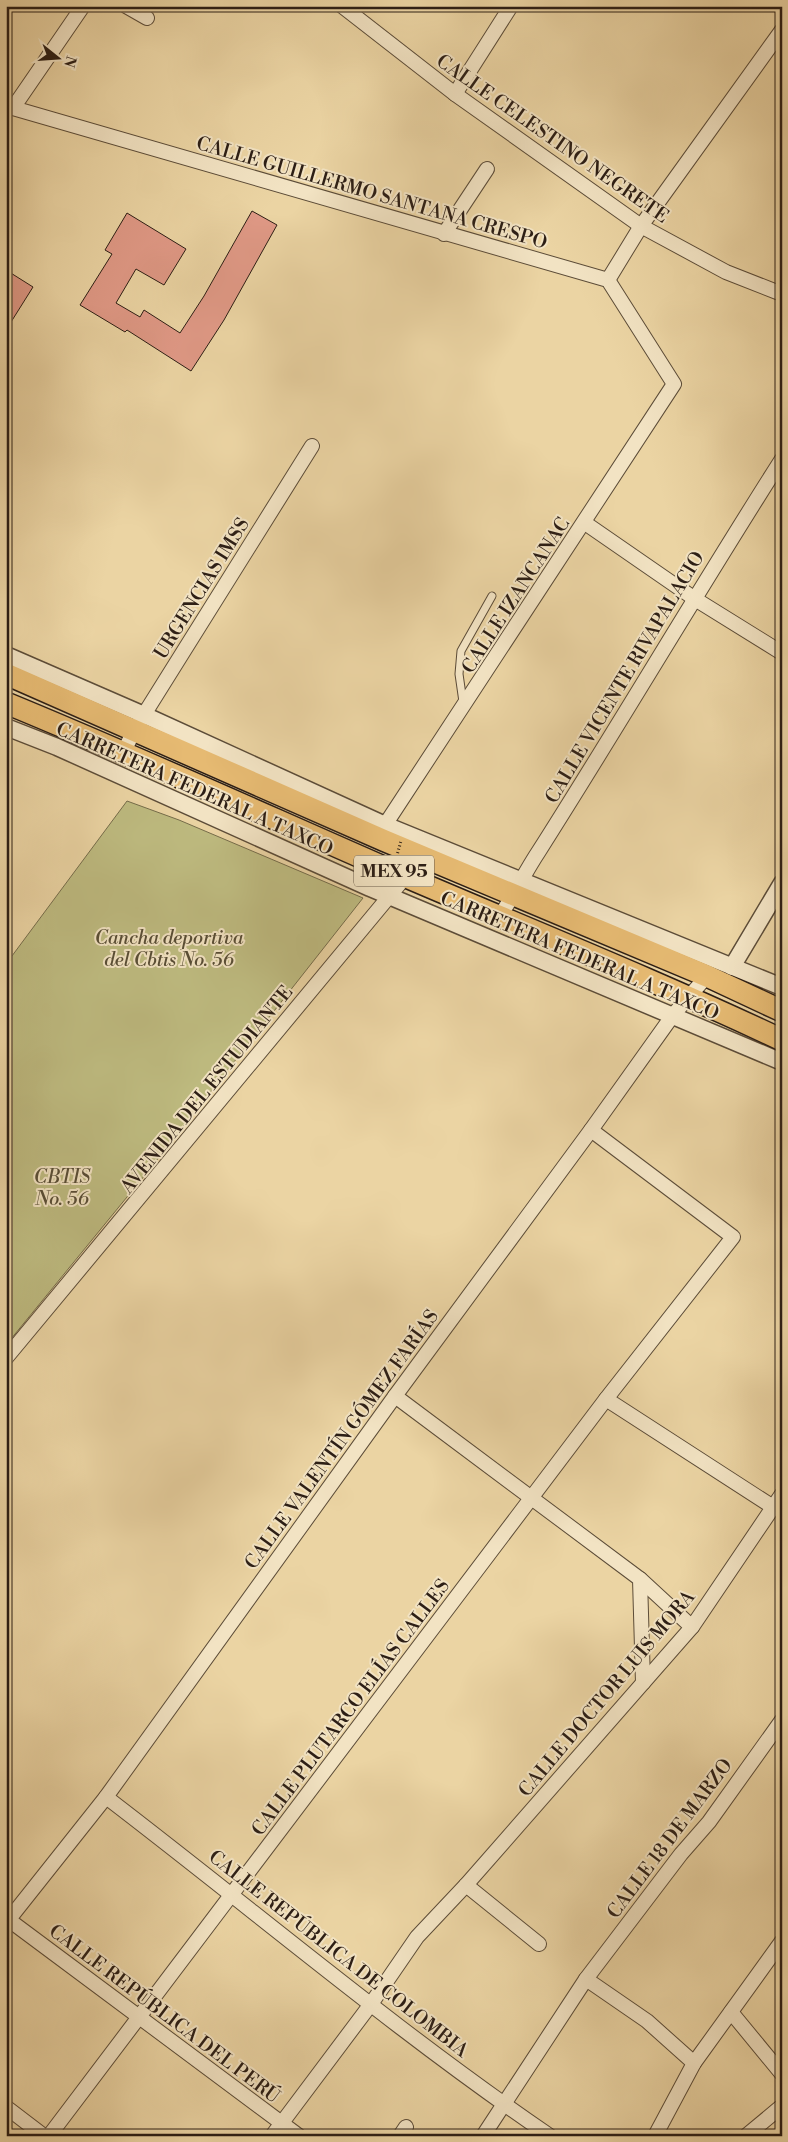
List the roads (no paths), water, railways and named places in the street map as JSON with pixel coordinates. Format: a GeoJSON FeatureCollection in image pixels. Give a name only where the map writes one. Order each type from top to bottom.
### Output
{"type":"FeatureCollection","features":[{"type":"Feature","properties":{"kind":"main road","name":"MEX 95"},"geometry":{"type":"LineString","coordinates":[[6,674],[140,722],[323,805],[565,908],[782,1012]]}},
{"type":"Feature","properties":{"kind":"main road","name":"MEX 95"},"geometry":{"type":"LineString","coordinates":[[6,703],[124,752],[277,820],[394,884],[500,916],[690,996],[782,1040]]}},
{"type":"Feature","properties":{"kind":"street"},"geometry":{"type":"LineString","coordinates":[[10,107],[83,6]]}},
{"type":"Feature","properties":{"kind":"street"},"geometry":{"type":"LineString","coordinates":[[126,6],[147,18]]}},
{"type":"Feature","properties":{"kind":"street","name":"CALLE CELESTINO NEGRETE"},"geometry":{"type":"LineString","coordinates":[[342,6],[455,94],[641,226],[726,272],[782,294]]}},
{"type":"Feature","properties":{"kind":"street"},"geometry":{"type":"LineString","coordinates":[[455,94],[511,6]]}},
{"type":"Feature","properties":{"kind":"street"},"geometry":{"type":"LineString","coordinates":[[608,280],[641,226],[782,30]]}},
{"type":"Feature","properties":{"kind":"street","name":"CALLE GUILLERMO SANTANA CRESPO"},"geometry":{"type":"LineString","coordinates":[[10,107],[325,196],[444,234],[608,280]]}},
{"type":"Feature","properties":{"kind":"street"},"geometry":{"type":"LineString","coordinates":[[444,234],[487,169]]}},
{"type":"Feature","properties":{"kind":"street","name":"CALLE IZANCANAC"},"geometry":{"type":"LineString","coordinates":[[385,825],[585,523],[674,384],[608,280]]}},
{"type":"Feature","properties":{"kind":"street","name":"URGENCIAS IMSS"},"geometry":{"type":"LineString","coordinates":[[124,752],[140,722],[312,446]]}},
{"type":"Feature","properties":{"kind":"street","name":"CALLE VICENTE RIVAPALACIO"},"geometry":{"type":"LineString","coordinates":[[500,916],[782,460]]}},
{"type":"Feature","properties":{"kind":"street"},"geometry":{"type":"LineString","coordinates":[[585,523],[695,599],[782,652]]}},
{"type":"Feature","properties":{"kind":"street"},"geometry":{"type":"LineString","coordinates":[[6,655],[140,722]]}},
{"type":"Feature","properties":{"kind":"street","name":"CARRETERA FEDERAL A TAXCO"},"geometry":{"type":"LineString","coordinates":[[6,727],[57,747],[267,842],[394,884],[673,1015],[782,1062]]}},
{"type":"Feature","properties":{"kind":"street"},"geometry":{"type":"LineString","coordinates":[[323,805],[385,825],[428,849]]}},
{"type":"Feature","properties":{"kind":"street"},"geometry":{"type":"LineString","coordinates":[[267,842],[277,820]]}},
{"type":"Feature","properties":{"kind":"street","name":"AVENIDA DEL ESTUDIANTE"},"geometry":{"type":"LineString","coordinates":[[6,1358],[394,884],[428,849]]}},
{"type":"Feature","properties":{"kind":"street"},"geometry":{"type":"LineString","coordinates":[[732,967],[782,883]]}},
{"type":"Feature","properties":{"kind":"street"},"geometry":{"type":"LineString","coordinates":[[550,937],[565,908],[732,967],[782,987]]}},
{"type":"Feature","properties":{"kind":"street","name":"CALLE VALENTÍN GÓMEZ FARÍAS"},"geometry":{"type":"LineString","coordinates":[[8,1921],[106,1797],[394,1396],[591,1130],[673,1015],[707,976]]}},
{"type":"Feature","properties":{"kind":"street","name":"CALLE PLUTARCO ELÍAS CALLES"},"geometry":{"type":"LineString","coordinates":[[48,2136],[606,1399],[733,1237],[591,1130]]}},
{"type":"Feature","properties":{"kind":"street"},"geometry":{"type":"LineString","coordinates":[[394,1396],[640,1579],[692,1627]]}},
{"type":"Feature","properties":{"kind":"street"},"geometry":{"type":"LineString","coordinates":[[606,1399],[773,1507]]}},
{"type":"Feature","properties":{"kind":"street","name":"CALLE DOCTOR LUIS MORA"},"geometry":{"type":"LineString","coordinates":[[272,2136],[371,2004],[417,1937],[466,1885],[692,1627],[782,1494]]}},
{"type":"Feature","properties":{"kind":"street"},"geometry":{"type":"LineString","coordinates":[[640,1579],[642,1683]]}},
{"type":"Feature","properties":{"kind":"street","name":"CALLE 18 DE MARZO"},"geometry":{"type":"LineString","coordinates":[[483,2136],[586,1979],[681,1854],[710,1822],[782,1720]]}},
{"type":"Feature","properties":{"kind":"street","name":"CALLE REPÚBLICA DE COLOMBIA"},"geometry":{"type":"LineString","coordinates":[[106,1797],[371,2004],[504,2104],[550,2136]]}},
{"type":"Feature","properties":{"kind":"street"},"geometry":{"type":"LineString","coordinates":[[466,1885],[539,1944]]}},
{"type":"Feature","properties":{"kind":"street","name":"CALLE REPÚBLICA DEL PERÚ"},"geometry":{"type":"LineString","coordinates":[[8,1921],[140,2015],[299,2136]]}},
{"type":"Feature","properties":{"kind":"street"},"geometry":{"type":"LineString","coordinates":[[654,2136],[694,2064],[782,1940]]}},
{"type":"Feature","properties":{"kind":"street"},"geometry":{"type":"LineString","coordinates":[[586,1979],[647,2021],[694,2064]]}},
{"type":"Feature","properties":{"kind":"street"},"geometry":{"type":"LineString","coordinates":[[731,2012],[782,2074]]}},
{"type":"Feature","properties":{"kind":"street"},"geometry":{"type":"LineString","coordinates":[[746,2136],[782,2106]]}},
{"type":"Feature","properties":{"kind":"street"},"geometry":{"type":"LineString","coordinates":[[6,2107],[44,2136]]}},
{"type":"Feature","properties":{"kind":"lane"},"geometry":{"type":"LineString","coordinates":[[464,706],[459,674],[461,651],[492,596]]}},
{"type":"Feature","properties":{"kind":"park label","name":"Cancha deportiva del Cbtis No. 56"},"geometry":{"type":"Point","coordinates":[169,948]}},
{"type":"Feature","properties":{"kind":"park label","name":"CBTIS No. 56"},"geometry":{"type":"Point","coordinates":[62,1187]}}]}
